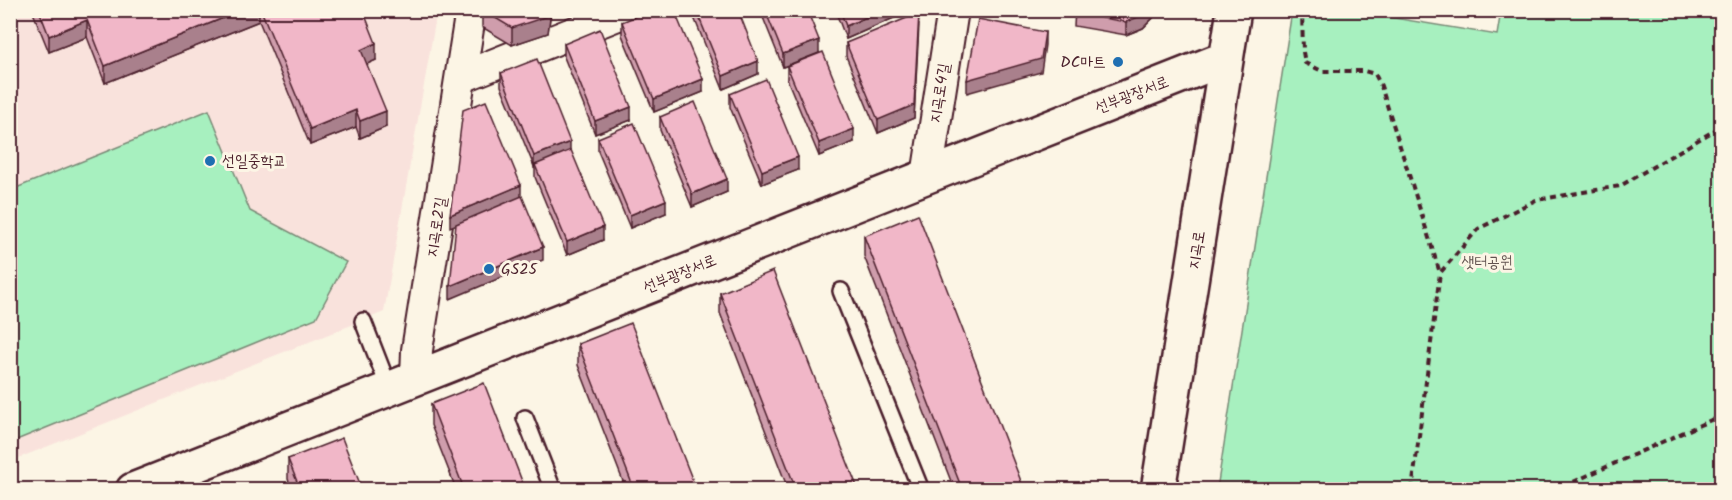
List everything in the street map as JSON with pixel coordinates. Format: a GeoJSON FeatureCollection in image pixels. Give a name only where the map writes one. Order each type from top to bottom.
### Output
{"type":"FeatureCollection","features":[{"type":"Feature","properties":{"kind":"street","name":"지곡로2길"},"geometry":{"type":"LineString","coordinates":[[402,383],[417,350],[471,10]]}},
{"type":"Feature","properties":{"kind":"street"},"geometry":{"type":"LineString","coordinates":[[462,77],[630,10]]}},
{"type":"Feature","properties":{"kind":"street","name":"지곡로4길"},"geometry":{"type":"LineString","coordinates":[[927,176],[953,10]]}},
{"type":"Feature","properties":{"kind":"street","name":"지곡로"},"geometry":{"type":"LineString","coordinates":[[1158,489],[1234,10]]}},
{"type":"Feature","properties":{"kind":"street","name":"선부광장서로"},"geometry":{"type":"LineString","coordinates":[[133,489],[1226,58]]}},
{"type":"Feature","properties":{"kind":"lane"},"geometry":{"type":"LineString","coordinates":[[842,291],[921,489]]}},
{"type":"Feature","properties":{"kind":"lane"},"geometry":{"type":"LineString","coordinates":[[363,321],[402,383]]}},
{"type":"Feature","properties":{"kind":"lane"},"geometry":{"type":"LineString","coordinates":[[525,418],[553,489]]}},
{"type":"Feature","properties":{"kind":"path"},"geometry":{"type":"LineString","coordinates":[[1302,10],[1305,63],[1322,71],[1364,70],[1375,74],[1381,86],[1440,273],[1412,489]]}},
{"type":"Feature","properties":{"kind":"path"},"geometry":{"type":"LineString","coordinates":[[1440,273],[1478,229],[1536,200],[1620,186],[1722,126]]}},
{"type":"Feature","properties":{"kind":"path"},"geometry":{"type":"LineString","coordinates":[[1568,489],[1571,483],[1722,415]]}},
{"type":"Feature","properties":{"kind":"shaded area","name":"선일중학교"},"geometry":{"type":"Polygon","coordinates":[[[11,11],[437,11],[384,312],[11,461],[11,11]]]}},
{"type":"Feature","properties":{"kind":"green space","name":"샛터공원"},"geometry":{"type":"Polygon","coordinates":[[[1292,11],[1352,11],[1497,35],[1501,11],[1721,11],[1721,489],[1217,489],[1292,11]]]}},
{"type":"Feature","properties":{"kind":"green space"},"geometry":{"type":"Polygon","coordinates":[[[209,110],[250,211],[346,262],[316,318],[14,441],[10,432],[11,190],[209,110]]]}},
{"type":"Feature","properties":{"kind":"building"},"geometry":{"type":"Polygon","coordinates":[[[39,10],[243,10],[105,66],[87,20],[49,36],[39,10]]]}},
{"type":"Feature","properties":{"kind":"building"},"geometry":{"type":"Polygon","coordinates":[[[261,10],[352,10],[353,14],[363,10],[376,43],[361,50],[386,111],[360,121],[356,110],[310,129],[261,10]]]}},
{"type":"Feature","properties":{"kind":"building"},"geometry":{"type":"Polygon","coordinates":[[[482,10],[549,10],[548,16],[512,28],[482,10]]]}},
{"type":"Feature","properties":{"kind":"building"},"geometry":{"type":"Polygon","coordinates":[[[651,10],[674,10],[703,79],[654,99],[622,22],[651,10]]]}},
{"type":"Feature","properties":{"kind":"building"},"geometry":{"type":"Polygon","coordinates":[[[696,10],[738,10],[758,61],[723,76],[696,10]]]}},
{"type":"Feature","properties":{"kind":"building"},"geometry":{"type":"Polygon","coordinates":[[[765,10],[807,10],[819,40],[783,54],[765,10]]]}},
{"type":"Feature","properties":{"kind":"building"},"geometry":{"type":"Polygon","coordinates":[[[840,10],[882,10],[846,26],[840,10]]]}},
{"type":"Feature","properties":{"kind":"building"},"geometry":{"type":"Polygon","coordinates":[[[1075,10],[1148,10],[1143,15],[1126,22],[1074,13],[1075,10]]]}},
{"type":"Feature","properties":{"kind":"building"},"geometry":{"type":"Polygon","coordinates":[[[919,13],[914,105],[878,120],[846,43],[919,13]]]}},
{"type":"Feature","properties":{"kind":"building"},"geometry":{"type":"Polygon","coordinates":[[[978,19],[1045,32],[1041,59],[967,80],[978,19]]]}},
{"type":"Feature","properties":{"kind":"building"},"geometry":{"type":"Polygon","coordinates":[[[600,29],[631,107],[595,121],[564,44],[600,29]]]}},
{"type":"Feature","properties":{"kind":"building"},"geometry":{"type":"Polygon","coordinates":[[[823,52],[854,129],[819,143],[787,66],[823,52]]]}},
{"type":"Feature","properties":{"kind":"building"},"geometry":{"type":"Polygon","coordinates":[[[537,59],[570,142],[534,156],[501,73],[537,59]]]}},
{"type":"Feature","properties":{"kind":"building"},"geometry":{"type":"Polygon","coordinates":[[[766,79],[798,157],[762,171],[730,94],[766,79]]]}},
{"type":"Feature","properties":{"kind":"building"},"geometry":{"type":"Polygon","coordinates":[[[486,101],[521,185],[450,215],[463,110],[486,101]]]}},
{"type":"Feature","properties":{"kind":"building"},"geometry":{"type":"Polygon","coordinates":[[[695,102],[727,179],[692,194],[660,117],[695,102]]]}},
{"type":"Feature","properties":{"kind":"building"},"geometry":{"type":"Polygon","coordinates":[[[634,123],[666,200],[630,215],[598,138],[634,123]]]}},
{"type":"Feature","properties":{"kind":"building"},"geometry":{"type":"Polygon","coordinates":[[[571,150],[603,227],[567,242],[535,165],[571,150]]]}},
{"type":"Feature","properties":{"kind":"building"},"geometry":{"type":"Polygon","coordinates":[[[522,196],[543,247],[450,286],[456,224],[522,196]]]}},
{"type":"Feature","properties":{"kind":"building"},"geometry":{"type":"Polygon","coordinates":[[[918,214],[1024,489],[962,489],[864,236],[918,214]]]}},
{"type":"Feature","properties":{"kind":"building"},"geometry":{"type":"Polygon","coordinates":[[[773,271],[858,489],[796,489],[720,293],[773,271]]]}},
{"type":"Feature","properties":{"kind":"building"},"geometry":{"type":"Polygon","coordinates":[[[631,323],[696,489],[634,489],[578,344],[631,323]]]}},
{"type":"Feature","properties":{"kind":"building"},"geometry":{"type":"Polygon","coordinates":[[[484,383],[525,489],[464,489],[431,404],[484,383]]]}},
{"type":"Feature","properties":{"kind":"building"},"geometry":{"type":"Polygon","coordinates":[[[342,438],[362,489],[300,489],[288,459],[342,438]]]}},
{"type":"Feature","properties":{"kind":"place","name":"DC마트"},"geometry":{"type":"Point","coordinates":[1118,62]}},
{"type":"Feature","properties":{"kind":"place","name":"선일중학교"},"geometry":{"type":"Point","coordinates":[210,161]}},
{"type":"Feature","properties":{"kind":"place","name":"GS25"},"geometry":{"type":"Point","coordinates":[489,269]}}]}
